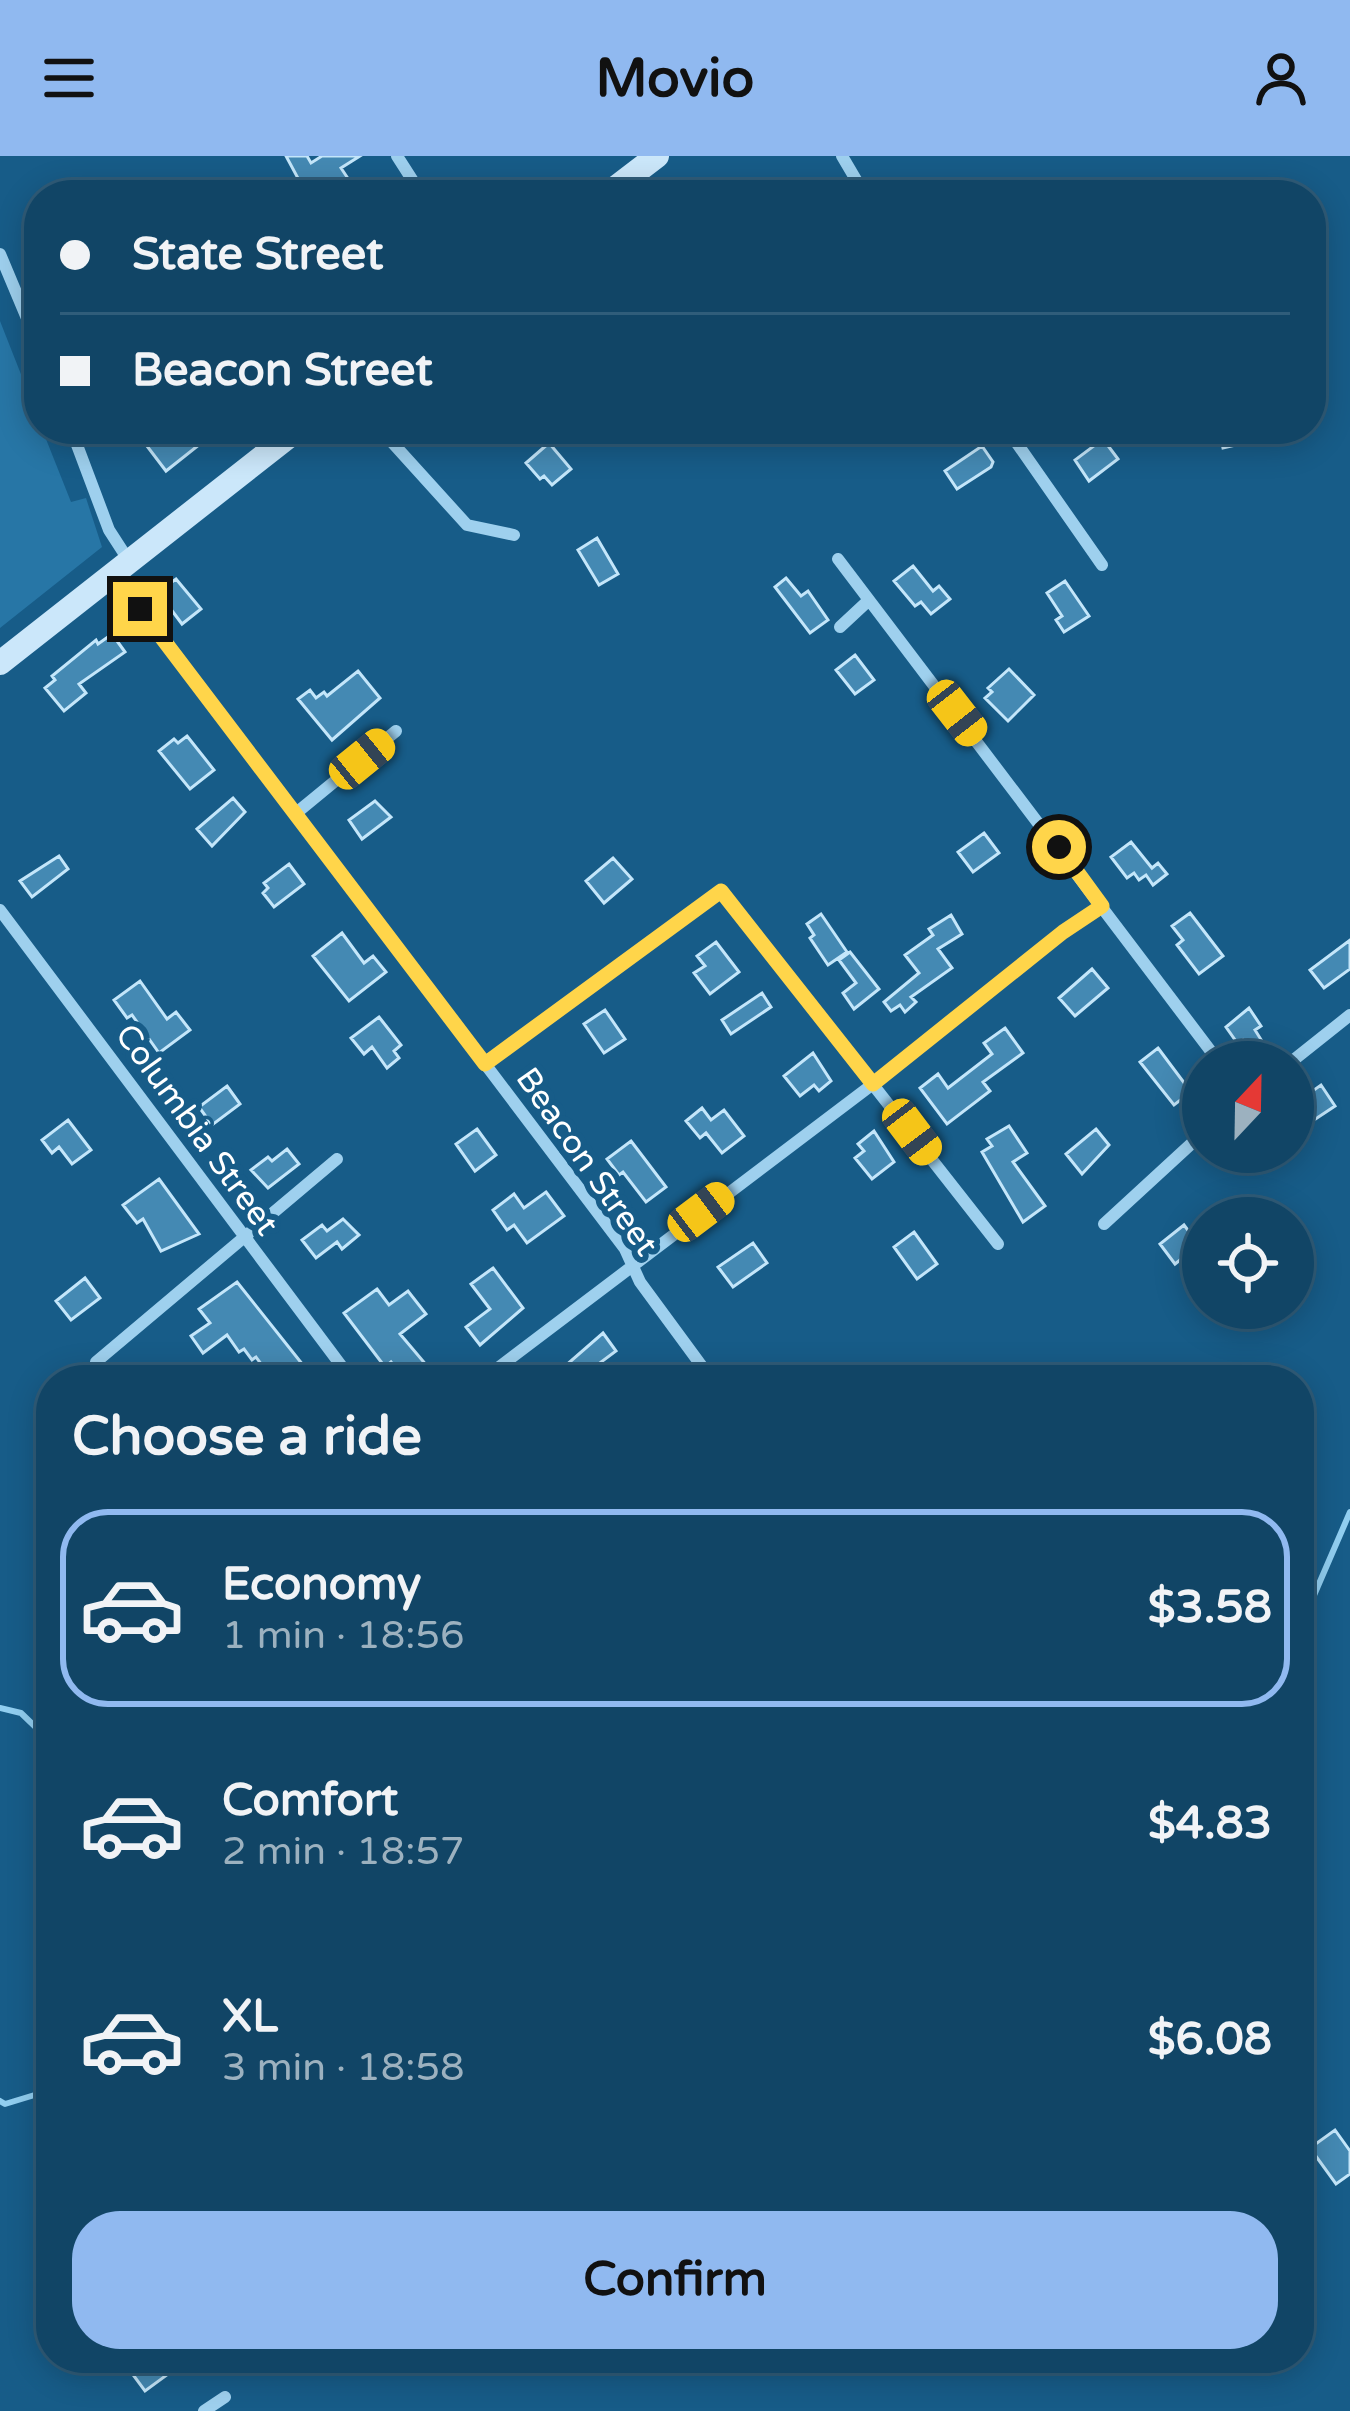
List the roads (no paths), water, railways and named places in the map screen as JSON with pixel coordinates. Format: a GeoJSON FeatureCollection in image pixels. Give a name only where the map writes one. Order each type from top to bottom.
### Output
{"type":"FeatureCollection","features":[{"type":"Feature","properties":{"kind":"main road"},"geometry":{"type":"LineString","coordinates":[[626,180],[657,156]]}},
{"type":"Feature","properties":{"kind":"main road"},"geometry":{"type":"LineString","coordinates":[[0,663],[279,444]]}},
{"type":"Feature","properties":{"kind":"street"},"geometry":{"type":"LineString","coordinates":[[0,254],[24,311]]}},
{"type":"Feature","properties":{"kind":"street","name":"Beacon Street"},"geometry":{"type":"LineString","coordinates":[[76,444],[122,567],[295,814],[632,1263],[640,1282],[701,1365]]}},
{"type":"Feature","properties":{"kind":"street"},"geometry":{"type":"LineString","coordinates":[[394,444],[467,525],[514,535]]}},
{"type":"Feature","properties":{"kind":"street"},"geometry":{"type":"LineString","coordinates":[[1017,444],[1102,565]]}},
{"type":"Feature","properties":{"kind":"street"},"geometry":{"type":"LineString","coordinates":[[838,559],[1203,1041]]}},
{"type":"Feature","properties":{"kind":"street"},"geometry":{"type":"LineString","coordinates":[[840,627],[869,600]]}},
{"type":"Feature","properties":{"kind":"street"},"geometry":{"type":"LineString","coordinates":[[295,814],[396,731]]}},
{"type":"Feature","properties":{"kind":"street"},"geometry":{"type":"LineString","coordinates":[[485,1064],[721,891],[998,1244]]}},
{"type":"Feature","properties":{"kind":"street"},"geometry":{"type":"LineString","coordinates":[[501,1365],[1102,906]]}},
{"type":"Feature","properties":{"kind":"street","name":"Columbia Street"},"geometry":{"type":"LineString","coordinates":[[0,910],[341,1365]]}},
{"type":"Feature","properties":{"kind":"street"},"geometry":{"type":"LineString","coordinates":[[1314,1044],[1350,1015]]}},
{"type":"Feature","properties":{"kind":"street"},"geometry":{"type":"LineString","coordinates":[[1104,1224],[1182,1152]]}},
{"type":"Feature","properties":{"kind":"street"},"geometry":{"type":"LineString","coordinates":[[96,1362],[337,1159]]}},
{"type":"Feature","properties":{"kind":"street"},"geometry":{"type":"LineString","coordinates":[[204,2411],[224,2397]]}},
{"type":"Feature","properties":{"kind":"waterway"},"geometry":{"type":"LineString","coordinates":[[1314,1595],[1350,1512]]}},
{"type":"Feature","properties":{"kind":"waterway"},"geometry":{"type":"LineString","coordinates":[[0,1708],[21,1713],[36,1728]]}},
{"type":"Feature","properties":{"kind":"waterway"},"geometry":{"type":"LineString","coordinates":[[0,2101],[5,2104],[36,2095]]}}]}
